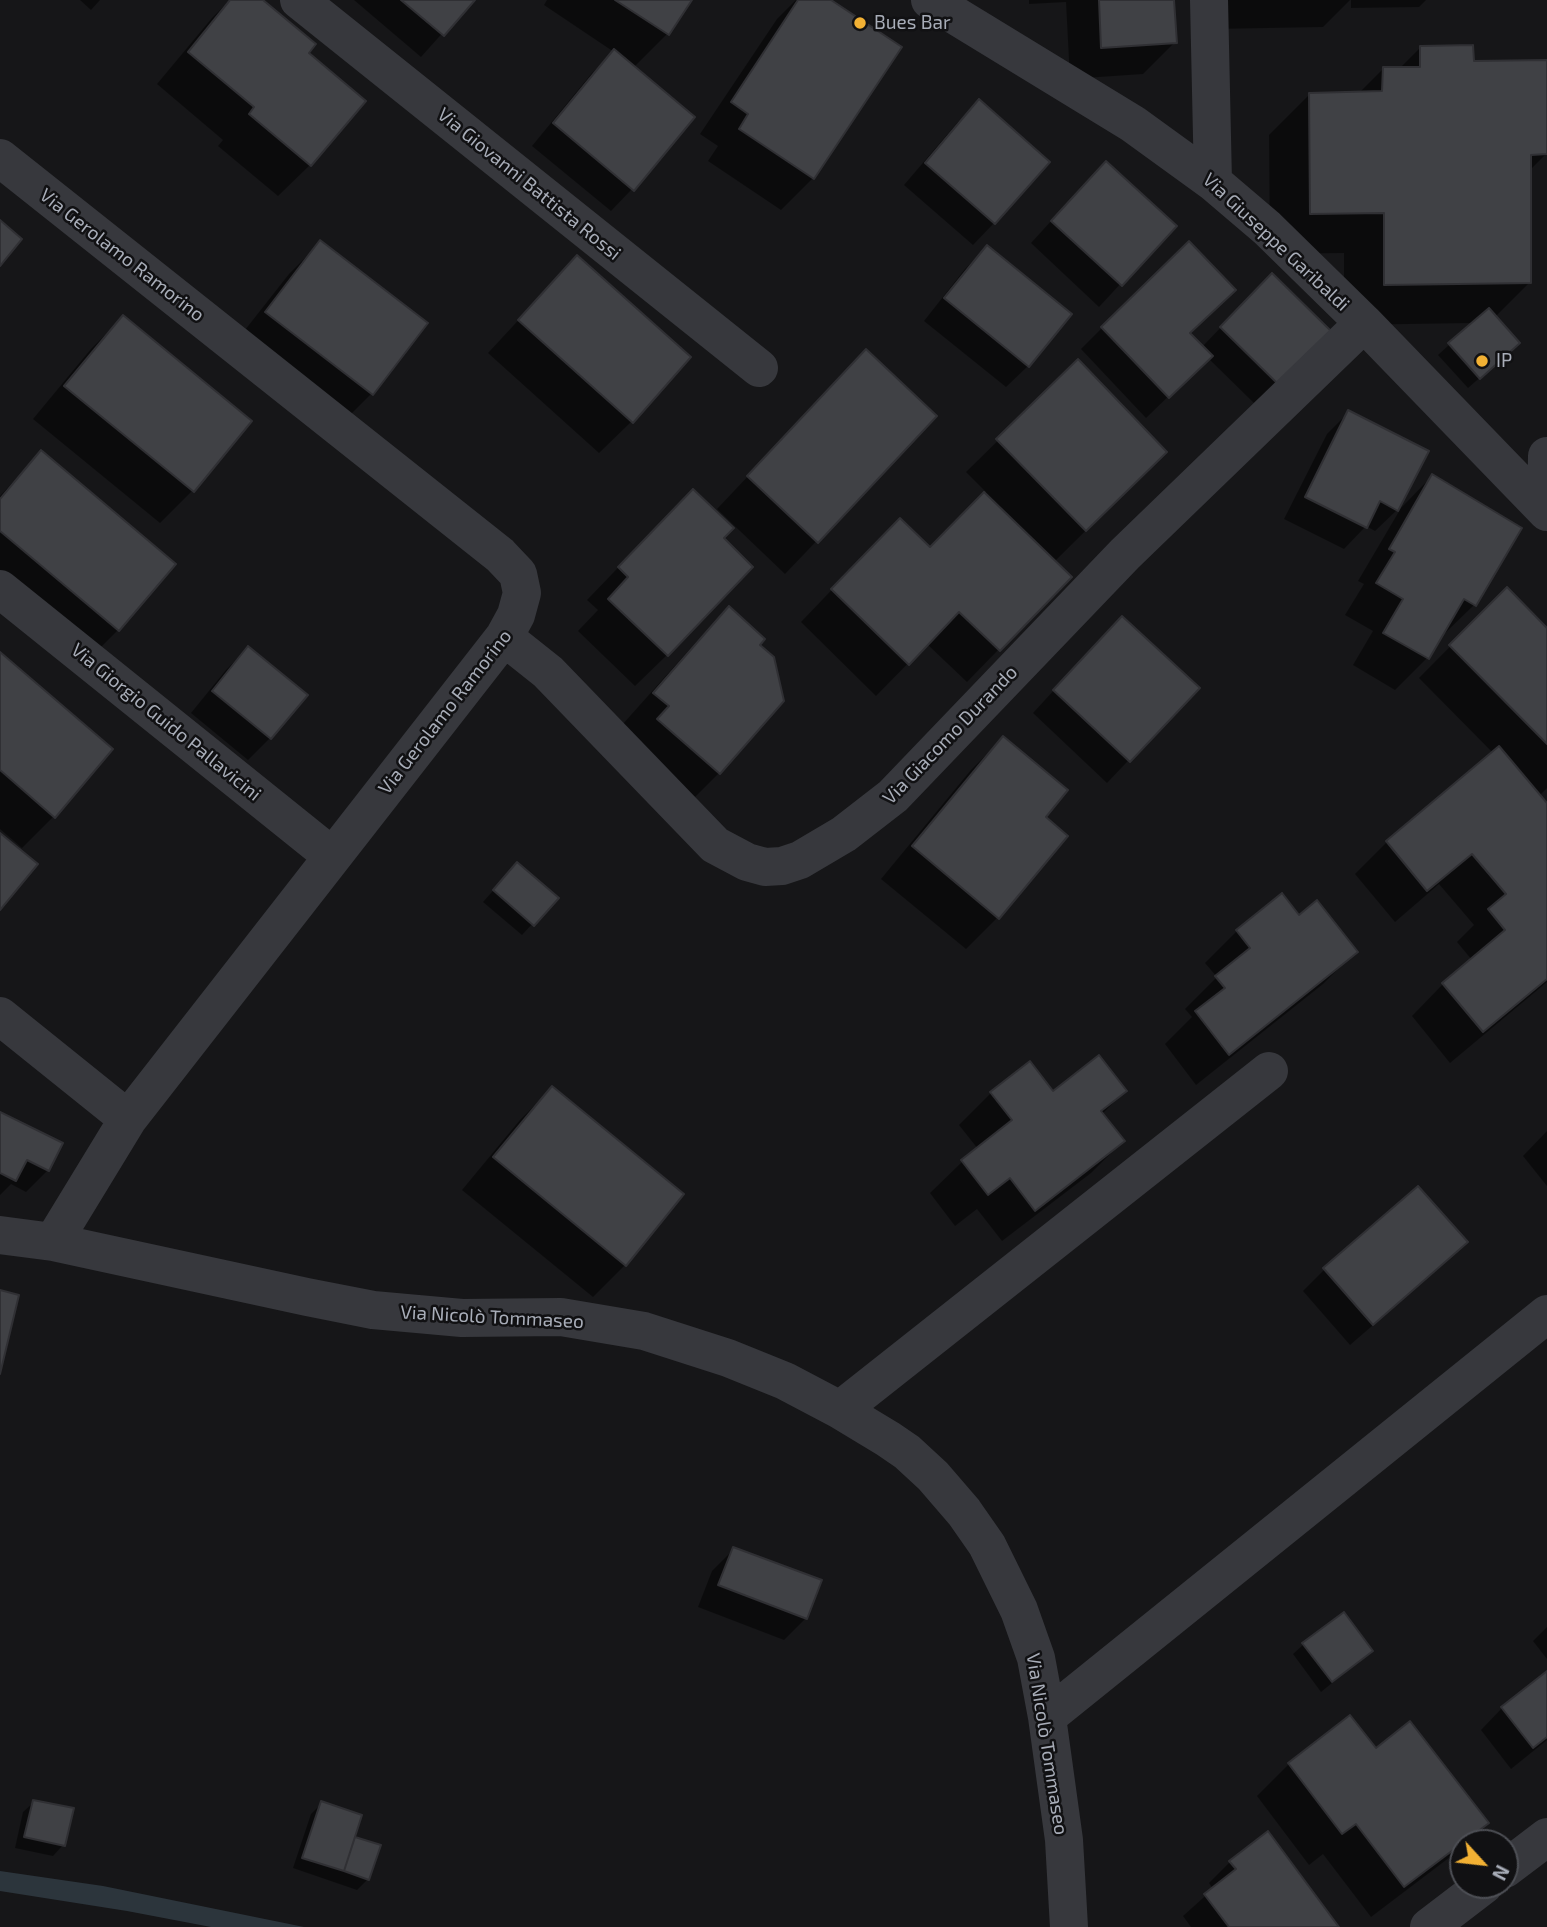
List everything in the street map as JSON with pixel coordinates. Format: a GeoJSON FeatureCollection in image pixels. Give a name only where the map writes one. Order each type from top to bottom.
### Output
{"type":"FeatureCollection","features":[{"type":"Feature","properties":{"kind":"street","name":"Via Giovanni Battista Rossi"},"geometry":{"type":"LineString","coordinates":[[299,0],[760,368]]}},
{"type":"Feature","properties":{"kind":"street","name":"Via Giuseppe Garibaldi"},"geometry":{"type":"LineString","coordinates":[[930,0],[1151,136],[1213,182],[1267,228],[1364,323],[1547,511]]}},
{"type":"Feature","properties":{"kind":"street"},"geometry":{"type":"LineString","coordinates":[[1209,0],[1213,182]]}},
{"type":"Feature","properties":{"kind":"street","name":"Via Gerolamo Ramorino"},"geometry":{"type":"LineString","coordinates":[[0,158],[500,555],[517,574],[522,593],[516,615],[504,637],[128,1119],[52,1242]]}},
{"type":"Feature","properties":{"kind":"street","name":"Via Giacomo Durando"},"geometry":{"type":"LineString","coordinates":[[504,637],[548,672],[715,845],[747,862],[765,867],[800,860],[844,834],[893,796],[1125,554],[1364,323]]}},
{"type":"Feature","properties":{"kind":"street"},"geometry":{"type":"LineString","coordinates":[[1547,456],[1547,511]]}},
{"type":"Feature","properties":{"kind":"street","name":"Via Giorgio Guido Pallavicini"},"geometry":{"type":"LineString","coordinates":[[0,589],[332,856]]}},
{"type":"Feature","properties":{"kind":"street"},"geometry":{"type":"LineString","coordinates":[[0,1016],[128,1119]]}},
{"type":"Feature","properties":{"kind":"street"},"geometry":{"type":"LineString","coordinates":[[840,1410],[1269,1071]]}},
{"type":"Feature","properties":{"kind":"street","name":"Via Nicolò Tommaseo"},"geometry":{"type":"LineString","coordinates":[[0,1235],[52,1242],[384,1311],[462,1318],[561,1317],[644,1331],[739,1362],[792,1384],[888,1439],[920,1464],[956,1503],[987,1545],[1019,1611],[1036,1658],[1047,1717],[1064,1840],[1069,1927]]}},
{"type":"Feature","properties":{"kind":"street"},"geometry":{"type":"LineString","coordinates":[[1047,1717],[1547,1314]]}},
{"type":"Feature","properties":{"kind":"street"},"geometry":{"type":"LineString","coordinates":[[1519,1858],[1547,1837]]}},
{"type":"Feature","properties":{"kind":"street"},"geometry":{"type":"LineString","coordinates":[[1429,1927],[1466,1899]]}},
{"type":"Feature","properties":{"kind":"shaded area"},"geometry":{"type":"Polygon","coordinates":[[[0,1871],[103,1886],[304,1927],[211,1927],[0,1891],[0,1871]]]}},
{"type":"Feature","properties":{"kind":"building"},"geometry":{"type":"Polygon","coordinates":[[[230,0],[263,0],[316,44],[309,53],[366,101],[311,166],[249,114],[254,107],[188,52],[230,0]]]}},
{"type":"Feature","properties":{"kind":"building"},"geometry":{"type":"Polygon","coordinates":[[[401,0],[475,0],[444,36],[401,0]]]}},
{"type":"Feature","properties":{"kind":"building"},"geometry":{"type":"Polygon","coordinates":[[[615,0],[692,0],[669,35],[615,0]]]}},
{"type":"Feature","properties":{"kind":"building"},"geometry":{"type":"Polygon","coordinates":[[[798,0],[831,0],[902,47],[814,179],[739,129],[748,114],[731,102],[798,0]]]}},
{"type":"Feature","properties":{"kind":"building"},"geometry":{"type":"Polygon","coordinates":[[[1099,0],[1174,0],[1177,43],[1101,48],[1099,0]]]}},
{"type":"Feature","properties":{"kind":"building"},"geometry":{"type":"Polygon","coordinates":[[[1473,45],[1474,61],[1547,60],[1547,154],[1531,155],[1531,283],[1384,285],[1384,213],[1310,214],[1309,93],[1382,91],[1383,67],[1420,67],[1420,46],[1473,45]]]}},
{"type":"Feature","properties":{"kind":"building"},"geometry":{"type":"Polygon","coordinates":[[[614,49],[695,117],[634,191],[553,123],[614,49]]]}},
{"type":"Feature","properties":{"kind":"building"},"geometry":{"type":"Polygon","coordinates":[[[979,99],[1050,162],[995,224],[925,163],[979,99]]]}},
{"type":"Feature","properties":{"kind":"building"},"geometry":{"type":"Polygon","coordinates":[[[1106,161],[1177,226],[1122,286],[1051,221],[1106,161]]]}},
{"type":"Feature","properties":{"kind":"building"},"geometry":{"type":"Polygon","coordinates":[[[0,220],[22,239],[0,266],[0,220]]]}},
{"type":"Feature","properties":{"kind":"building"},"geometry":{"type":"Polygon","coordinates":[[[320,240],[428,323],[373,395],[265,312],[320,240]]]}},
{"type":"Feature","properties":{"kind":"building"},"geometry":{"type":"Polygon","coordinates":[[[1189,241],[1236,290],[1190,333],[1213,356],[1169,398],[1101,327],[1189,241]]]}},
{"type":"Feature","properties":{"kind":"building"},"geometry":{"type":"Polygon","coordinates":[[[987,245],[1072,314],[1029,367],[944,298],[987,245]]]}},
{"type":"Feature","properties":{"kind":"building"},"geometry":{"type":"Polygon","coordinates":[[[577,255],[691,357],[633,423],[518,320],[577,255]]]}},
{"type":"Feature","properties":{"kind":"building"},"geometry":{"type":"Polygon","coordinates":[[[1272,273],[1331,331],[1279,385],[1220,327],[1272,273]]]}},
{"type":"Feature","properties":{"kind":"building","name":"IP"},"geometry":{"type":"Polygon","coordinates":[[[1489,308],[1520,343],[1480,379],[1448,343],[1489,308]]]}},
{"type":"Feature","properties":{"kind":"building"},"geometry":{"type":"Polygon","coordinates":[[[123,315],[252,421],[194,492],[64,386],[123,315]]]}},
{"type":"Feature","properties":{"kind":"building"},"geometry":{"type":"Polygon","coordinates":[[[866,349],[937,416],[818,543],[747,476],[866,349]]]}},
{"type":"Feature","properties":{"kind":"building"},"geometry":{"type":"Polygon","coordinates":[[[1078,359],[1167,452],[1086,531],[996,439],[1078,359]]]}},
{"type":"Feature","properties":{"kind":"building"},"geometry":{"type":"Polygon","coordinates":[[[1348,410],[1429,451],[1398,511],[1380,501],[1367,528],[1305,497],[1348,410]]]}},
{"type":"Feature","properties":{"kind":"building"},"geometry":{"type":"Polygon","coordinates":[[[41,450],[176,564],[119,631],[0,531],[0,499],[41,450]]]}},
{"type":"Feature","properties":{"kind":"building"},"geometry":{"type":"Polygon","coordinates":[[[1432,474],[1522,528],[1476,606],[1464,599],[1429,659],[1383,633],[1403,599],[1376,583],[1395,552],[1389,549],[1432,474]]]}},
{"type":"Feature","properties":{"kind":"building"},"geometry":{"type":"Polygon","coordinates":[[[693,489],[734,528],[724,538],[753,567],[668,656],[608,599],[628,577],[618,567],[693,489]]]}},
{"type":"Feature","properties":{"kind":"building"},"geometry":{"type":"Polygon","coordinates":[[[984,492],[1072,577],[1000,651],[959,612],[909,665],[831,589],[900,518],[930,547],[984,492]]]}},
{"type":"Feature","properties":{"kind":"building"},"geometry":{"type":"Polygon","coordinates":[[[1507,587],[1547,628],[1547,744],[1449,645],[1507,587]]]}},
{"type":"Feature","properties":{"kind":"building"},"geometry":{"type":"Polygon","coordinates":[[[729,606],[765,639],[760,645],[774,657],[784,701],[720,774],[657,719],[669,706],[653,693],[729,606]]]}},
{"type":"Feature","properties":{"kind":"building"},"geometry":{"type":"Polygon","coordinates":[[[1122,616],[1200,688],[1130,762],[1053,690],[1122,616]]]}},
{"type":"Feature","properties":{"kind":"building"},"geometry":{"type":"Polygon","coordinates":[[[248,646],[308,695],[271,739],[212,691],[248,646]]]}},
{"type":"Feature","properties":{"kind":"building"},"geometry":{"type":"Polygon","coordinates":[[[0,652],[113,749],[55,818],[0,770],[0,652]]]}},
{"type":"Feature","properties":{"kind":"building"},"geometry":{"type":"Polygon","coordinates":[[[1003,736],[1068,790],[1046,817],[1068,836],[999,919],[912,846],[1003,736]]]}},
{"type":"Feature","properties":{"kind":"building"},"geometry":{"type":"Polygon","coordinates":[[[1499,746],[1547,803],[1547,979],[1483,1032],[1442,983],[1505,930],[1488,909],[1506,894],[1472,854],[1427,891],[1386,841],[1499,746]]]}},
{"type":"Feature","properties":{"kind":"building"},"geometry":{"type":"Polygon","coordinates":[[[0,833],[38,864],[0,910],[0,833]]]}},
{"type":"Feature","properties":{"kind":"building"},"geometry":{"type":"Polygon","coordinates":[[[517,862],[559,898],[534,926],[493,890],[517,862]]]}},
{"type":"Feature","properties":{"kind":"building"},"geometry":{"type":"Polygon","coordinates":[[[1282,893],[1299,915],[1317,900],[1358,952],[1229,1055],[1195,1011],[1225,988],[1215,976],[1250,948],[1236,930],[1282,893]]]}},
{"type":"Feature","properties":{"kind":"building"},"geometry":{"type":"Polygon","coordinates":[[[1099,1055],[1127,1091],[1101,1111],[1125,1141],[1035,1211],[1010,1178],[988,1195],[961,1160],[1012,1120],[990,1092],[1030,1061],[1053,1091],[1099,1055]]]}},
{"type":"Feature","properties":{"kind":"building"},"geometry":{"type":"Polygon","coordinates":[[[552,1086],[684,1194],[626,1266],[493,1157],[552,1086]]]}},
{"type":"Feature","properties":{"kind":"building"},"geometry":{"type":"Polygon","coordinates":[[[0,1112],[63,1143],[49,1171],[27,1160],[16,1181],[0,1173],[0,1112]]]}},
{"type":"Feature","properties":{"kind":"building"},"geometry":{"type":"Polygon","coordinates":[[[1418,1186],[1468,1242],[1373,1325],[1323,1268],[1418,1186]]]}},
{"type":"Feature","properties":{"kind":"building"},"geometry":{"type":"Polygon","coordinates":[[[0,1290],[19,1295],[0,1374],[0,1290]]]}},
{"type":"Feature","properties":{"kind":"building"},"geometry":{"type":"Polygon","coordinates":[[[733,1547],[822,1580],[807,1619],[718,1585],[733,1547]]]}},
{"type":"Feature","properties":{"kind":"building"},"geometry":{"type":"Polygon","coordinates":[[[1344,1612],[1373,1651],[1332,1682],[1302,1643],[1344,1612]]]}},
{"type":"Feature","properties":{"kind":"building"},"geometry":{"type":"Polygon","coordinates":[[[1547,1671],[1547,1737],[1533,1748],[1501,1707],[1547,1671]]]}},
{"type":"Feature","properties":{"kind":"building"},"geometry":{"type":"Polygon","coordinates":[[[1350,1715],[1376,1748],[1410,1721],[1489,1823],[1481,1829],[1449,1829],[1449,1853],[1404,1887],[1356,1824],[1342,1834],[1288,1763],[1350,1715]]]}},
{"type":"Feature","properties":{"kind":"building"},"geometry":{"type":"Polygon","coordinates":[[[33,1800],[74,1808],[65,1846],[24,1837],[33,1800]]]}},
{"type":"Feature","properties":{"kind":"building"},"geometry":{"type":"Polygon","coordinates":[[[321,1801],[362,1815],[344,1871],[302,1858],[321,1801]]]}},
{"type":"Feature","properties":{"kind":"building"},"geometry":{"type":"Polygon","coordinates":[[[1268,1831],[1339,1927],[1229,1927],[1204,1894],[1236,1869],[1229,1861],[1268,1831]]]}},
{"type":"Feature","properties":{"kind":"building"},"geometry":{"type":"Polygon","coordinates":[[[355,1837],[381,1845],[369,1880],[344,1871],[355,1837]]]}},
{"type":"Feature","properties":{"kind":"place","name":"Bues Bar"},"geometry":{"type":"Point","coordinates":[860,23]}},
{"type":"Feature","properties":{"kind":"place","name":"IP"},"geometry":{"type":"Point","coordinates":[1482,361]}}]}
